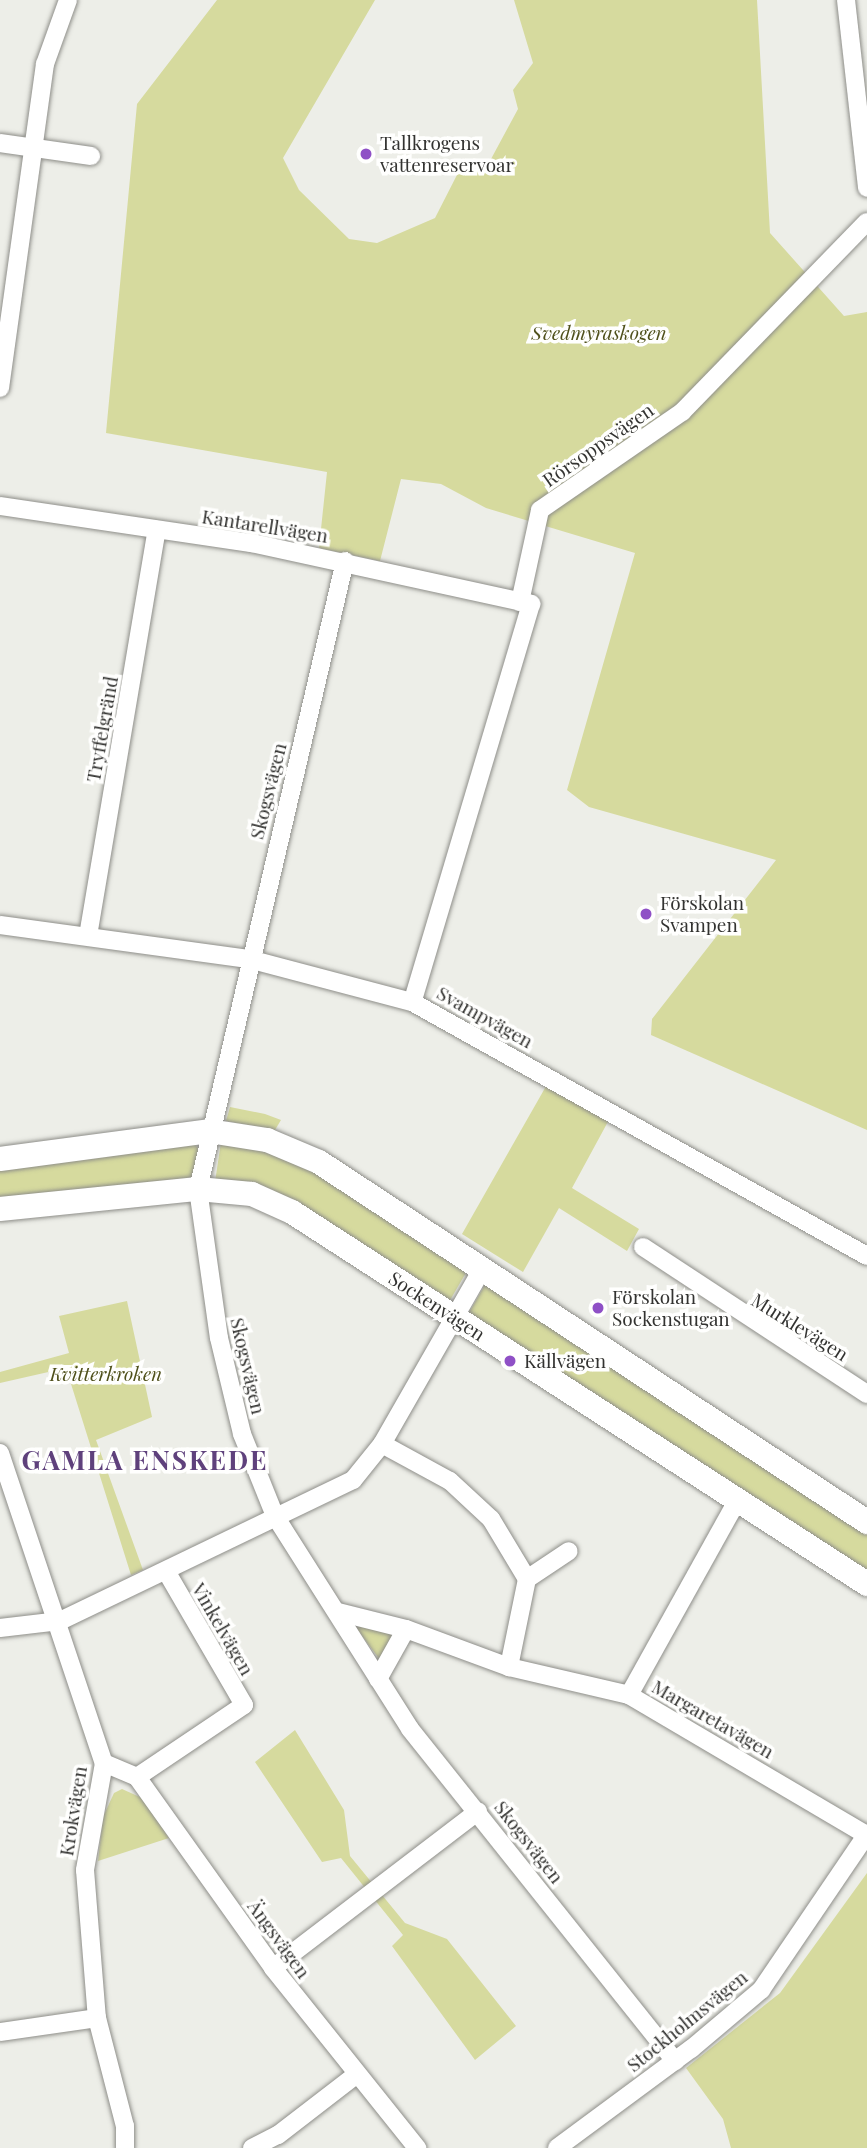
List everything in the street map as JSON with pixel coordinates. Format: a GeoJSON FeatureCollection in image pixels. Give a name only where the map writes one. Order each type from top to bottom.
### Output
{"type":"FeatureCollection","features":[{"type":"Feature","properties":{"kind":"street"},"geometry":{"type":"LineString","coordinates":[[0,388],[45,64],[68,0]]}},
{"type":"Feature","properties":{"kind":"street"},"geometry":{"type":"LineString","coordinates":[[846,0],[867,188]]}},
{"type":"Feature","properties":{"kind":"street"},"geometry":{"type":"LineString","coordinates":[[0,143],[91,156]]}},
{"type":"Feature","properties":{"kind":"street","name":"Rörsoppsvägen"},"geometry":{"type":"LineString","coordinates":[[412,1002],[531,604],[520,602],[540,510],[682,412],[867,222]]}},
{"type":"Feature","properties":{"kind":"street","name":"Kantarellvägen"},"geometry":{"type":"LineString","coordinates":[[0,506],[345,561],[520,602]]}},
{"type":"Feature","properties":{"kind":"street","name":"Tryffelgränd"},"geometry":{"type":"LineString","coordinates":[[88,936],[157,530]]}},
{"type":"Feature","properties":{"kind":"street","name":"Skogsvägen"},"geometry":{"type":"LineString","coordinates":[[345,561],[249,959],[198,1189],[222,1350],[242,1434],[275,1516],[378,1679],[410,1729],[676,2061]]}},
{"type":"Feature","properties":{"kind":"street","name":"Svampvägen"},"geometry":{"type":"LineString","coordinates":[[0,925],[249,959],[412,1002],[867,1256]]}},
{"type":"Feature","properties":{"kind":"street"},"geometry":{"type":"LineString","coordinates":[[0,1159],[209,1131],[267,1140],[319,1162],[481,1271],[867,1522]]}},
{"type":"Feature","properties":{"kind":"street","name":"Sockenvägen"},"geometry":{"type":"LineString","coordinates":[[0,1209],[198,1189],[252,1194],[292,1212],[867,1584]]}},
{"type":"Feature","properties":{"kind":"street","name":"Murklevägen"},"geometry":{"type":"LineString","coordinates":[[643,1247],[867,1394]]}},
{"type":"Feature","properties":{"kind":"street"},"geometry":{"type":"LineString","coordinates":[[0,1628],[60,1621],[353,1480],[382,1444],[481,1271]]}},
{"type":"Feature","properties":{"kind":"street"},"geometry":{"type":"LineString","coordinates":[[382,1444],[450,1481],[491,1519],[527,1579],[509,1667]]}},
{"type":"Feature","properties":{"kind":"street","name":"Krokvägen"},"geometry":{"type":"LineString","coordinates":[[0,1452],[60,1621],[104,1763],[85,1870],[97,2018],[125,2126],[125,2148]]}},
{"type":"Feature","properties":{"kind":"street"},"geometry":{"type":"LineString","coordinates":[[629,1695],[737,1501]]}},
{"type":"Feature","properties":{"kind":"street"},"geometry":{"type":"LineString","coordinates":[[527,1579],[569,1551]]}},
{"type":"Feature","properties":{"kind":"street","name":"Vinkelvägen"},"geometry":{"type":"LineString","coordinates":[[137,1777],[244,1705],[166,1571]]}},
{"type":"Feature","properties":{"kind":"street","name":"Margaretavägen"},"geometry":{"type":"LineString","coordinates":[[338,1612],[406,1629],[509,1667],[629,1695],[867,1835]]}},
{"type":"Feature","properties":{"kind":"street"},"geometry":{"type":"LineString","coordinates":[[378,1679],[406,1629]]}},
{"type":"Feature","properties":{"kind":"street"},"geometry":{"type":"LineString","coordinates":[[104,1763],[137,1777]]}},
{"type":"Feature","properties":{"kind":"street","name":"Ängsvägen"},"geometry":{"type":"LineString","coordinates":[[137,1777],[273,1968],[417,2148]]}},
{"type":"Feature","properties":{"kind":"street"},"geometry":{"type":"LineString","coordinates":[[273,1968],[478,1811]]}},
{"type":"Feature","properties":{"kind":"street","name":"Stockholmsvägen"},"geometry":{"type":"LineString","coordinates":[[557,2148],[576,2142],[761,1990],[867,1835]]}},
{"type":"Feature","properties":{"kind":"street"},"geometry":{"type":"LineString","coordinates":[[0,2032],[97,2018]]}},
{"type":"Feature","properties":{"kind":"street"},"geometry":{"type":"LineString","coordinates":[[252,2148],[278,2135],[356,2075]]}},
{"type":"Feature","properties":{"kind":"green space","name":"Svedmyraskogen"},"geometry":{"type":"Polygon","coordinates":[[[217,0],[375,0],[283,158],[299,190],[349,239],[377,243],[435,218],[460,169],[484,172],[518,109],[513,90],[533,63],[514,0],[757,0],[770,233],[844,316],[867,312],[867,1130],[651,1035],[652,1019],[776,860],[589,807],[567,790],[635,553],[486,508],[441,484],[401,479],[380,561],[319,548],[327,472],[106,433],[137,104],[217,0]]]}},
{"type":"Feature","properties":{"kind":"green space"},"geometry":{"type":"Polygon","coordinates":[[[549,1081],[610,1118],[572,1188],[639,1229],[627,1251],[559,1208],[523,1272],[462,1234],[549,1081]]]}},
{"type":"Feature","properties":{"kind":"green space"},"geometry":{"type":"Polygon","coordinates":[[[230,1107],[281,1120],[275,1130],[226,1121],[230,1107]]]}},
{"type":"Feature","properties":{"kind":"green space"},"geometry":{"type":"Polygon","coordinates":[[[221,1142],[250,1143],[303,1163],[467,1271],[449,1302],[215,1182],[221,1142]]]}},
{"type":"Feature","properties":{"kind":"green space"},"geometry":{"type":"Polygon","coordinates":[[[194,1144],[199,1149],[194,1183],[0,1203],[0,1168],[194,1144]]]}},
{"type":"Feature","properties":{"kind":"green space"},"geometry":{"type":"Polygon","coordinates":[[[486,1283],[867,1533],[867,1574],[467,1316],[486,1283]]]}},
{"type":"Feature","properties":{"kind":"green space","name":"Kvitterkroken"},"geometry":{"type":"Polygon","coordinates":[[[127,1301],[152,1417],[96,1440],[143,1570],[131,1575],[66,1368],[0,1383],[0,1372],[69,1353],[59,1316],[127,1301]]]}},
{"type":"Feature","properties":{"kind":"green space"},"geometry":{"type":"Polygon","coordinates":[[[358,1624],[394,1633],[380,1660],[357,1629],[358,1624]]]}},
{"type":"Feature","properties":{"kind":"green space"},"geometry":{"type":"Polygon","coordinates":[[[295,1730],[344,1810],[350,1856],[405,1923],[447,1939],[516,2026],[475,2060],[392,1946],[403,1935],[341,1858],[322,1862],[255,1762],[295,1730]]]}},
{"type":"Feature","properties":{"kind":"green space"},"geometry":{"type":"Polygon","coordinates":[[[122,1789],[142,1798],[169,1838],[98,1861],[103,1817],[114,1793],[122,1789]]]}},
{"type":"Feature","properties":{"kind":"green space"},"geometry":{"type":"Polygon","coordinates":[[[867,1873],[867,2148],[731,2148],[723,2119],[686,2068],[780,1993],[867,1873]]]}},
{"type":"Feature","properties":{"kind":"place","name":"Tallkrogens vattenreservoar"},"geometry":{"type":"Point","coordinates":[366,154]}},
{"type":"Feature","properties":{"kind":"place","name":"Förskolan Svampen"},"geometry":{"type":"Point","coordinates":[646,914]}},
{"type":"Feature","properties":{"kind":"place","name":"Förskolan Sockenstugan"},"geometry":{"type":"Point","coordinates":[598,1308]}},
{"type":"Feature","properties":{"kind":"place","name":"Källvägen"},"geometry":{"type":"Point","coordinates":[510,1361]}},
{"type":"Feature","properties":{"kind":"district","name":"GAMLA ENSKEDE"},"geometry":{"type":"Point","coordinates":[145,1460]}}]}
